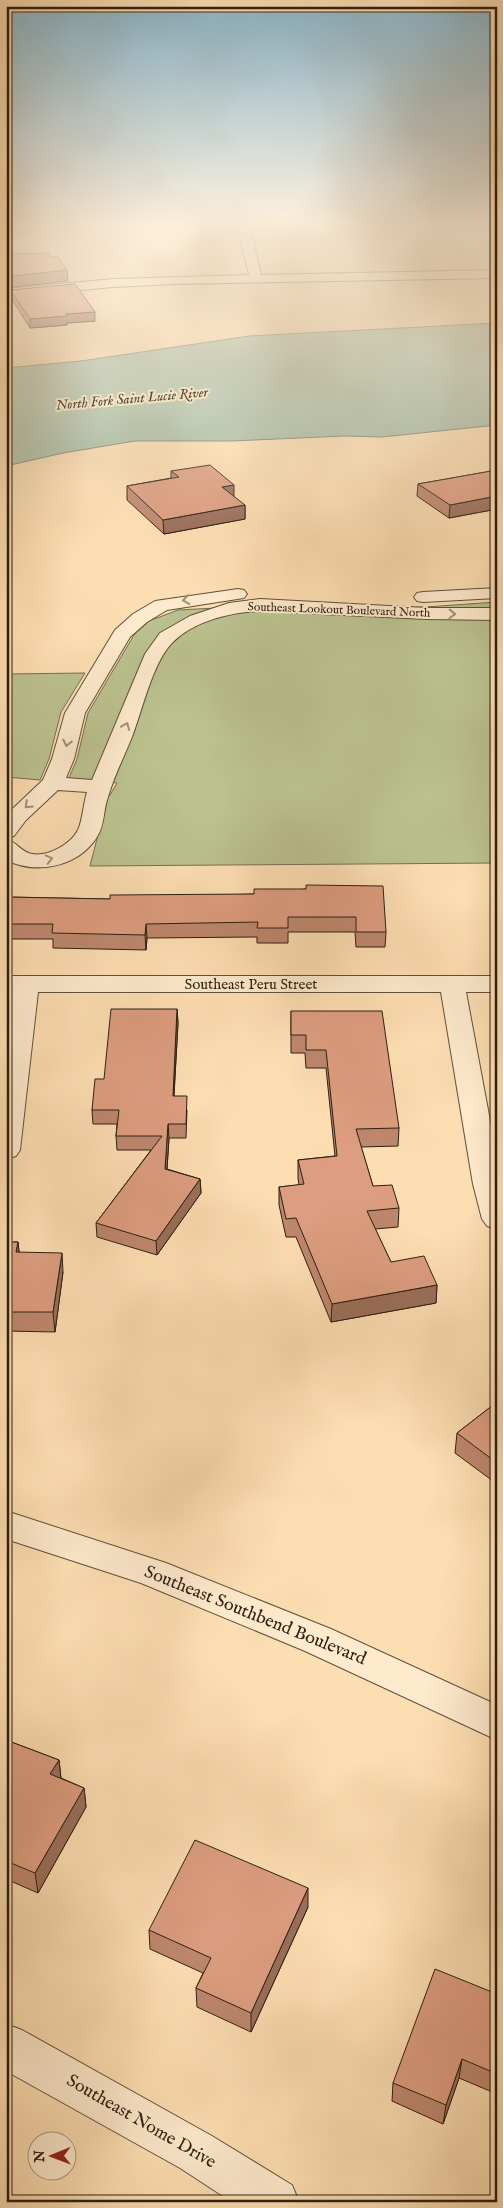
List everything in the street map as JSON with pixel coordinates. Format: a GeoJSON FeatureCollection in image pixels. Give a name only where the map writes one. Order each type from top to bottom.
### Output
{"type":"FeatureCollection","features":[{"type":"Feature","properties":{"kind":"street"},"geometry":{"type":"LineString","coordinates":[[6,831],[18,815],[52,783],[63,759],[74,713],[122,634],[140,618],[162,605],[224,602],[266,594],[422,597],[497,593]]}},
{"type":"Feature","properties":{"kind":"street","name":"Southeast Lookout Boulevard North"},"geometry":{"type":"LineString","coordinates":[[6,846],[9,851],[21,860],[36,862],[64,854],[76,847],[87,835],[93,820],[95,802],[100,787],[149,668],[166,638],[224,602],[497,614]]}},
{"type":"Feature","properties":{"kind":"street"},"geometry":{"type":"LineString","coordinates":[[52,783],[100,787]]}},
{"type":"Feature","properties":{"kind":"street"},"geometry":{"type":"LineString","coordinates":[[6,1150],[16,984]]}},
{"type":"Feature","properties":{"kind":"street","name":"Southeast Peru Street"},"geometry":{"type":"LineString","coordinates":[[16,984],[497,984]]}},
{"type":"Feature","properties":{"kind":"street"},"geometry":{"type":"LineString","coordinates":[[452,984],[487,1184],[497,1219]]}},
{"type":"Feature","properties":{"kind":"street","name":"Southeast Southbend Boulevard"},"geometry":{"type":"LineString","coordinates":[[6,1525],[153,1573],[309,1636],[497,1723]]}},
{"type":"Feature","properties":{"kind":"street","name":"Southeast Nome Drive"},"geometry":{"type":"LineString","coordinates":[[6,2046],[196,2152],[275,2202]]}},
{"type":"Feature","properties":{"kind":"green space"},"geometry":{"type":"Polygon","coordinates":[[[497,602],[497,863],[90,866],[108,796],[102,794],[110,795],[117,783],[69,778],[77,759],[88,713],[134,635],[149,621],[178,610],[216,608],[243,611],[425,607],[497,602]]]}},
{"type":"Feature","properties":{"kind":"green space"},"geometry":{"type":"Polygon","coordinates":[[[85,673],[61,712],[49,759],[40,780],[6,777],[6,674],[85,673]]]}},
{"type":"Feature","properties":{"kind":"water","name":"North Fork Saint Lucie River"},"geometry":{"type":"Polygon","coordinates":[[[363,330],[497,330],[497,425],[382,437],[344,436],[232,441],[135,441],[63,453],[6,466],[6,368],[81,361],[249,336],[363,330]]]}},
{"type":"Feature","properties":{"kind":"building"},"geometry":{"type":"Polygon","coordinates":[[[210,465],[234,485],[222,487],[245,505],[163,520],[127,486],[179,477],[171,471],[210,465]]]}},
{"type":"Feature","properties":{"kind":"building"},"geometry":{"type":"Polygon","coordinates":[[[497,470],[497,496],[450,505],[418,484],[497,470]]]}},
{"type":"Feature","properties":{"kind":"building"},"geometry":{"type":"Polygon","coordinates":[[[306,885],[383,886],[386,932],[356,932],[356,917],[288,917],[288,928],[257,928],[258,922],[146,924],[145,935],[52,933],[53,924],[6,924],[6,897],[110,899],[110,895],[254,894],[254,889],[306,889],[306,885]]]}},
{"type":"Feature","properties":{"kind":"building"},"geometry":{"type":"Polygon","coordinates":[[[111,1009],[177,1009],[173,1096],[187,1096],[186,1124],[168,1124],[165,1169],[200,1179],[156,1241],[96,1223],[162,1136],[116,1136],[119,1110],[92,1110],[95,1079],[104,1079],[111,1009]]]}},
{"type":"Feature","properties":{"kind":"building"},"geometry":{"type":"Polygon","coordinates":[[[291,1011],[382,1011],[399,1128],[356,1129],[373,1186],[392,1185],[399,1208],[367,1211],[391,1262],[424,1256],[437,1285],[332,1304],[296,1218],[286,1219],[279,1187],[304,1184],[298,1160],[337,1156],[326,1050],[306,1050],[306,1035],[291,1035],[291,1011]]]}},
{"type":"Feature","properties":{"kind":"building"},"geometry":{"type":"Polygon","coordinates":[[[6,1242],[18,1242],[16,1252],[62,1253],[53,1312],[6,1312],[6,1242]]]}},
{"type":"Feature","properties":{"kind":"building"},"geometry":{"type":"Polygon","coordinates":[[[497,1402],[497,1463],[457,1433],[497,1402]]]}},
{"type":"Feature","properties":{"kind":"building"},"geometry":{"type":"Polygon","coordinates":[[[6,1740],[59,1760],[50,1774],[84,1788],[35,1873],[6,1861],[6,1740]]]}},
{"type":"Feature","properties":{"kind":"building"},"geometry":{"type":"Polygon","coordinates":[[[195,1840],[308,1888],[251,2013],[196,1988],[211,1958],[149,1930],[195,1840]]]}},
{"type":"Feature","properties":{"kind":"building"},"geometry":{"type":"Polygon","coordinates":[[[435,1969],[497,1994],[497,2074],[462,2059],[446,2105],[393,2083],[435,1969]]]}}]}
